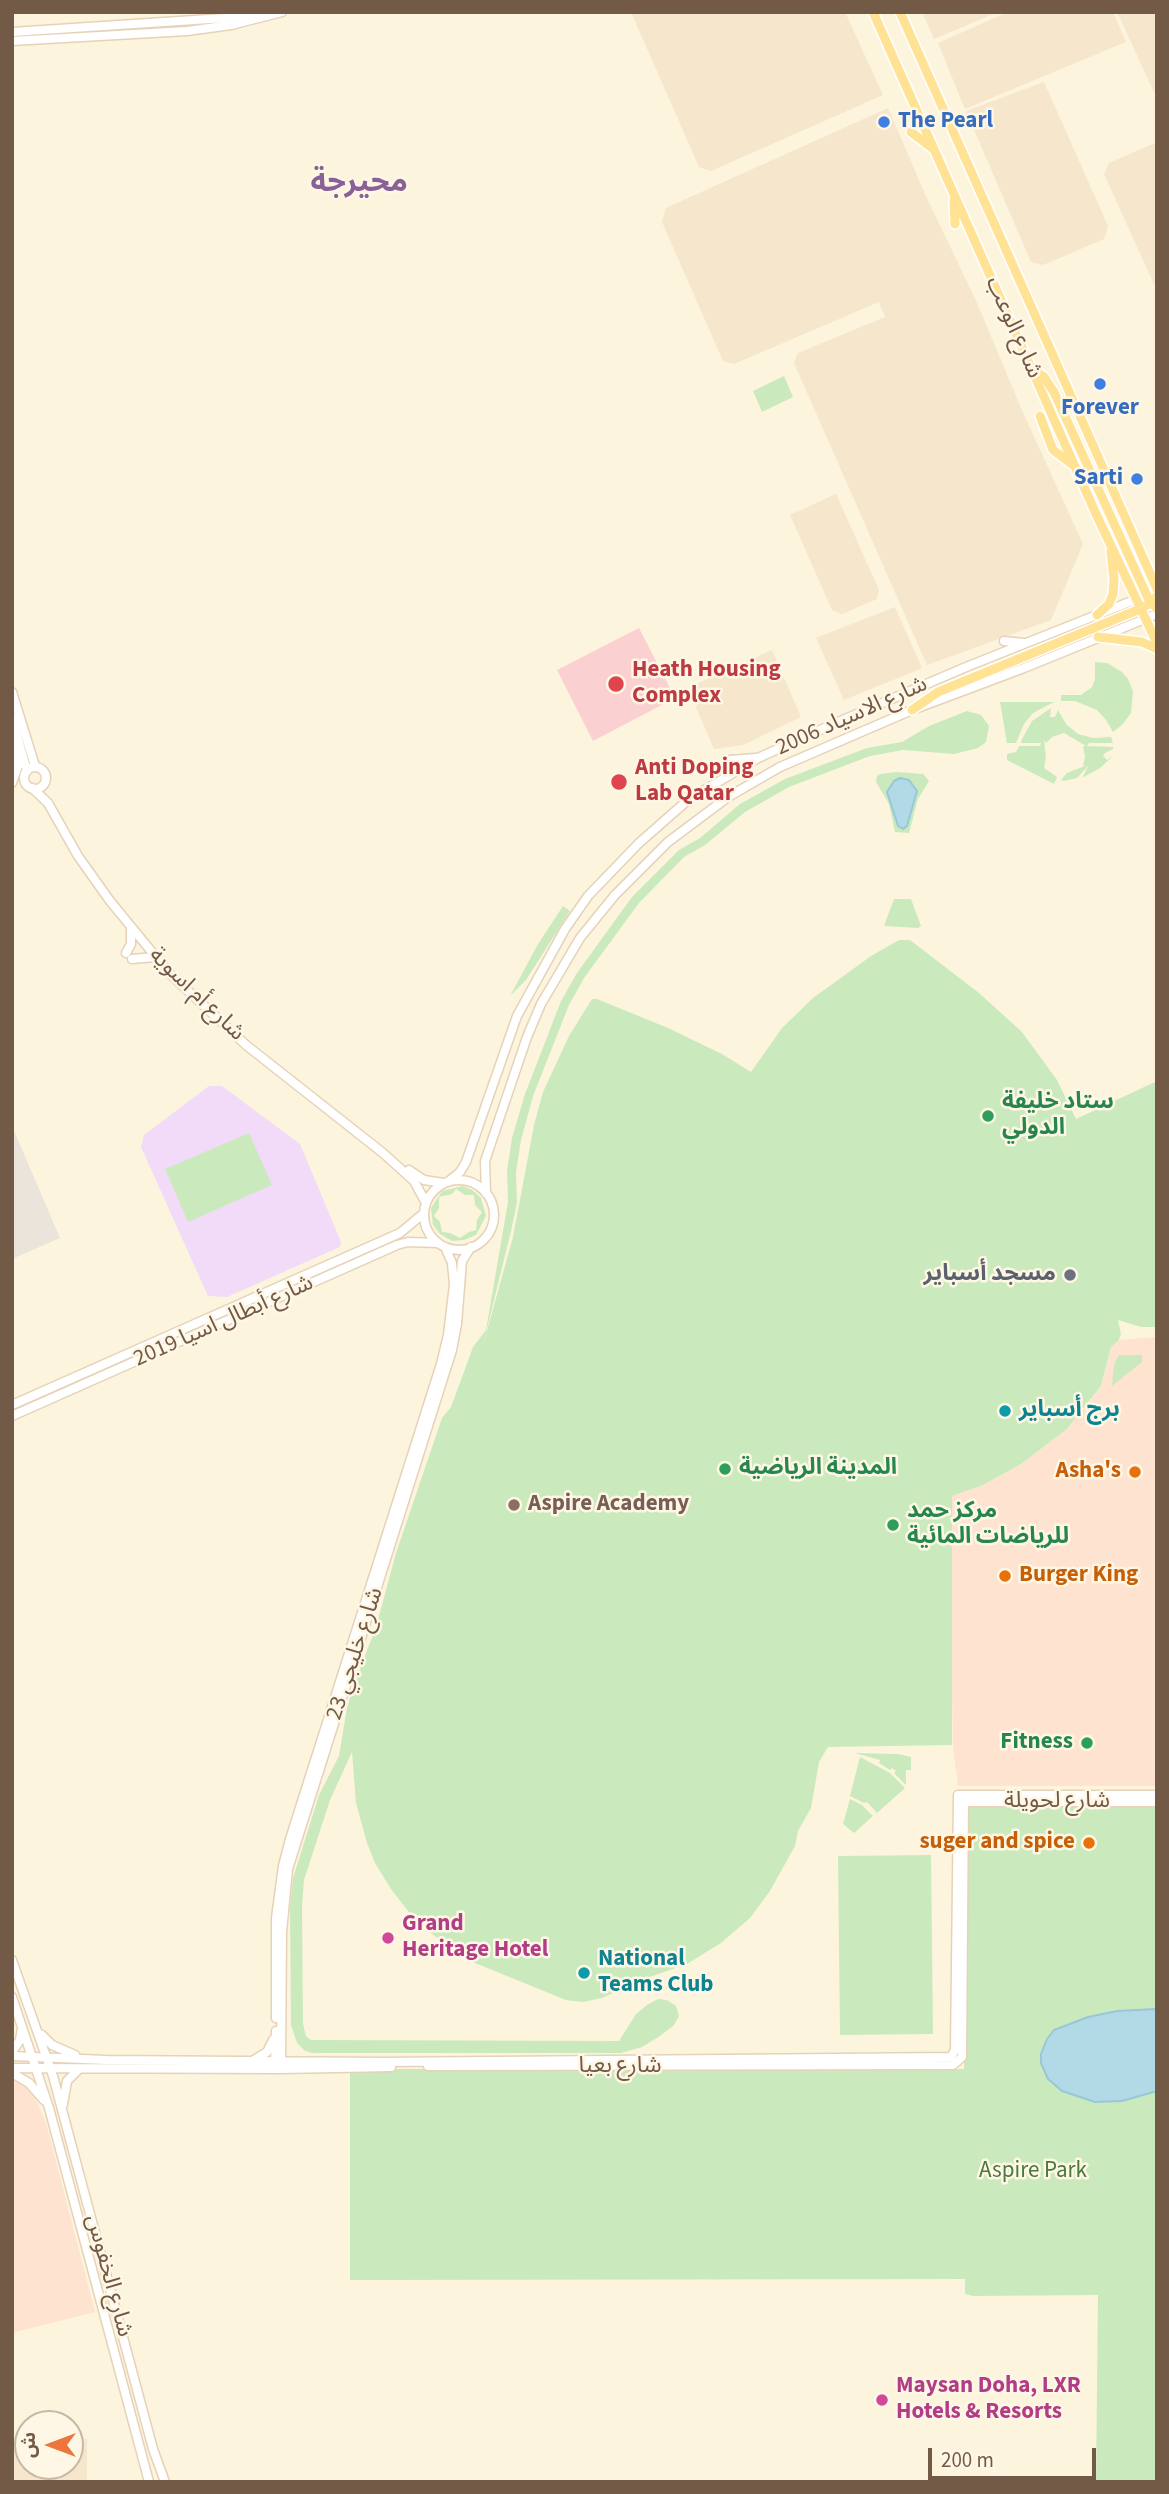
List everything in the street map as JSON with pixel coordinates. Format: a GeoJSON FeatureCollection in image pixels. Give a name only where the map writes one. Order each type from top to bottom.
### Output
{"type":"FeatureCollection","features":[{"type":"Feature","properties":{"kind":"main road"},"geometry":{"type":"LineString","coordinates":[[12,41],[225,18],[254,12]]}},
{"type":"Feature","properties":{"kind":"main road"},"geometry":{"type":"LineString","coordinates":[[12,33],[132,29],[187,31],[231,25],[282,12]]}},
{"type":"Feature","properties":{"kind":"main road","name":"شارع الوعب"},"geometry":{"type":"LineString","coordinates":[[873,12],[1096,514],[1157,643]]}},
{"type":"Feature","properties":{"kind":"main road","name":"شارع الوعب"},"geometry":{"type":"LineString","coordinates":[[900,14],[1157,590]]}},
{"type":"Feature","properties":{"kind":"main road"},"geometry":{"type":"LineString","coordinates":[[911,132],[934,150]]}},
{"type":"Feature","properties":{"kind":"main road"},"geometry":{"type":"LineString","coordinates":[[954,195],[955,224]]}},
{"type":"Feature","properties":{"kind":"main road"},"geometry":{"type":"LineString","coordinates":[[1030,367],[1044,377],[1054,392],[1154,606]]}},
{"type":"Feature","properties":{"kind":"main road"},"geometry":{"type":"LineString","coordinates":[[1040,416],[1053,450],[1075,466]]}},
{"type":"Feature","properties":{"kind":"main road"},"geometry":{"type":"LineString","coordinates":[[1086,518],[1096,514]]}},
{"type":"Feature","properties":{"kind":"main road"},"geometry":{"type":"LineString","coordinates":[[1097,615],[1109,604],[1113,594],[1110,543]]}},
{"type":"Feature","properties":{"kind":"main road"},"geometry":{"type":"LineString","coordinates":[[1137,546],[1157,566]]}},
{"type":"Feature","properties":{"kind":"main road"},"geometry":{"type":"LineString","coordinates":[[1154,606],[1157,590]]}},
{"type":"Feature","properties":{"kind":"main road"},"geometry":{"type":"LineString","coordinates":[[1136,599],[1145,599],[1154,606]]}},
{"type":"Feature","properties":{"kind":"main road","name":"شارع الاسياد 2006"},"geometry":{"type":"LineString","coordinates":[[447,1182],[460,1172],[466,1162],[517,1016],[565,929],[588,896],[639,843],[688,800],[778,749],[902,694],[1136,599]]}},
{"type":"Feature","properties":{"kind":"main road"},"geometry":{"type":"LineString","coordinates":[[912,710],[938,692],[1140,609],[1154,606]]}},
{"type":"Feature","properties":{"kind":"main road"},"geometry":{"type":"LineString","coordinates":[[1145,619],[1146,610],[1154,606]]}},
{"type":"Feature","properties":{"kind":"main road","name":"شارع الاسياد 2006"},"geometry":{"type":"LineString","coordinates":[[486,1193],[485,1161],[527,1037],[550,987],[580,938],[615,895],[668,842],[728,797],[786,765],[912,710],[1145,619]]}},
{"type":"Feature","properties":{"kind":"main road"},"geometry":{"type":"LineString","coordinates":[[1098,637],[1142,642],[1157,649]]}},
{"type":"Feature","properties":{"kind":"main road"},"geometry":{"type":"LineString","coordinates":[[1004,641],[1027,643]]}},
{"type":"Feature","properties":{"kind":"main road"},"geometry":{"type":"LineString","coordinates":[[12,692],[36,766],[46,773],[44,785],[39,788],[32,788],[25,782],[26,771],[12,718]]}},
{"type":"Feature","properties":{"kind":"main road"},"geometry":{"type":"LineString","coordinates":[[12,783],[18,766],[16,730]]}},
{"type":"Feature","properties":{"kind":"main road"},"geometry":{"type":"LineString","coordinates":[[778,749],[786,765]]}},
{"type":"Feature","properties":{"kind":"main road"},"geometry":{"type":"LineString","coordinates":[[730,760],[758,758]]}},
{"type":"Feature","properties":{"kind":"main road"},"geometry":{"type":"LineString","coordinates":[[26,771],[36,766]]}},
{"type":"Feature","properties":{"kind":"main road","name":"شارع أم اسوية"},"geometry":{"type":"LineString","coordinates":[[44,785],[47,802]]}},
{"type":"Feature","properties":{"kind":"main road","name":"شارع أم اسوية"},"geometry":{"type":"LineString","coordinates":[[32,788],[47,802],[78,856],[131,929],[199,1002],[246,1045],[383,1153],[419,1178],[429,1182],[447,1182]]}},
{"type":"Feature","properties":{"kind":"main road"},"geometry":{"type":"LineString","coordinates":[[131,929],[129,956],[155,957]]}},
{"type":"Feature","properties":{"kind":"main road","name":"شارع أم اسوية"},"geometry":{"type":"LineString","coordinates":[[383,1153],[414,1181],[426,1203]]}},
{"type":"Feature","properties":{"kind":"main road"},"geometry":{"type":"LineString","coordinates":[[469,1181],[486,1193],[493,1210],[491,1227],[482,1241],[458,1250],[441,1245],[427,1230],[424,1213],[426,1203],[431,1194],[447,1182],[469,1181]]}},
{"type":"Feature","properties":{"kind":"main road","name":"شارع أبطال اسيا 2019"},"geometry":{"type":"LineString","coordinates":[[12,1405],[400,1233],[424,1213]]}},
{"type":"Feature","properties":{"kind":"main road","name":"شارع أبطال اسيا 2019"},"geometry":{"type":"LineString","coordinates":[[12,1416],[387,1249],[408,1242],[441,1245]]}},
{"type":"Feature","properties":{"kind":"main road","name":"شارع خليجي 23"},"geometry":{"type":"LineString","coordinates":[[432,1405],[452,1303],[454,1271],[441,1245]]}},
{"type":"Feature","properties":{"kind":"main road","name":"شارع خليجي 23"},"geometry":{"type":"LineString","coordinates":[[278,2065],[279,1961],[291,1859],[432,1405],[452,1350],[462,1261],[471,1247]]}},
{"type":"Feature","properties":{"kind":"main road","name":"شارع لحويلة"},"geometry":{"type":"LineString","coordinates":[[1108,1799],[1157,1795]]}},
{"type":"Feature","properties":{"kind":"main road","name":"شارع لحويلة"},"geometry":{"type":"LineString","coordinates":[[961,1799],[1108,1799],[1157,1802]]}},
{"type":"Feature","properties":{"kind":"main road","name":"شارع بعيا"},"geometry":{"type":"LineString","coordinates":[[12,2071],[429,2064],[816,2062],[953,2065],[962,2057],[961,1799]]}},
{"type":"Feature","properties":{"kind":"main road","name":"شارع الخفوس"},"geometry":{"type":"LineString","coordinates":[[12,1960],[51,2069],[163,2482]]}},
{"type":"Feature","properties":{"kind":"main road","name":"شارع الخفوس"},"geometry":{"type":"LineString","coordinates":[[12,1997],[49,2108],[149,2482]]}},
{"type":"Feature","properties":{"kind":"main road"},"geometry":{"type":"LineString","coordinates":[[12,2054],[20,2040],[22,2025]]}},
{"type":"Feature","properties":{"kind":"main road"},"geometry":{"type":"LineString","coordinates":[[37,2029],[58,2048],[92,2059]]}},
{"type":"Feature","properties":{"kind":"main road"},"geometry":{"type":"LineString","coordinates":[[279,2032],[288,2055],[297,2061]]}},
{"type":"Feature","properties":{"kind":"main road"},"geometry":{"type":"LineString","coordinates":[[251,2061],[267,2052],[279,2032]]}},
{"type":"Feature","properties":{"kind":"main road","name":"شارع بعيا"},"geometry":{"type":"LineString","coordinates":[[12,2054],[47,2058],[251,2061],[278,2065],[297,2061],[429,2064]]}},
{"type":"Feature","properties":{"kind":"main road"},"geometry":{"type":"LineString","coordinates":[[63,2114],[64,2086],[70,2076],[79,2070]]}},
{"type":"Feature","properties":{"kind":"main road"},"geometry":{"type":"LineString","coordinates":[[12,2071],[35,2088],[49,2108]]}},
{"type":"Feature","properties":{"kind":"shaded area"},"geometry":{"type":"Polygon","coordinates":[[[631,12],[845,12],[883,95],[711,171],[699,167],[631,12]]]}},
{"type":"Feature","properties":{"kind":"shaded area"},"geometry":{"type":"Polygon","coordinates":[[[922,12],[998,12],[934,39],[922,12]]]}},
{"type":"Feature","properties":{"kind":"shaded area"},"geometry":{"type":"Polygon","coordinates":[[[1008,12],[1113,12],[1126,42],[965,109],[938,43],[1008,12]]]}},
{"type":"Feature","properties":{"kind":"shaded area"},"geometry":{"type":"Polygon","coordinates":[[[1117,12],[1157,12],[1157,99],[1130,40],[1117,12]]]}},
{"type":"Feature","properties":{"kind":"shaded area"},"geometry":{"type":"Polygon","coordinates":[[[1044,82],[1108,226],[1104,239],[1043,265],[1031,262],[966,111],[1044,82]]]}},
{"type":"Feature","properties":{"kind":"shaded area"},"geometry":{"type":"Polygon","coordinates":[[[888,108],[1083,544],[1051,620],[927,665],[794,363],[798,353],[885,317],[879,302],[734,364],[723,361],[662,222],[666,208],[888,108]]]}},
{"type":"Feature","properties":{"kind":"shaded area"},"geometry":{"type":"Polygon","coordinates":[[[1157,142],[1157,291],[1104,174],[1109,163],[1157,142]]]}},
{"type":"Feature","properties":{"kind":"shaded area"},"geometry":{"type":"Polygon","coordinates":[[[836,494],[879,590],[877,599],[842,614],[832,610],[790,515],[836,494]]]}},
{"type":"Feature","properties":{"kind":"shaded area"},"geometry":{"type":"Polygon","coordinates":[[[895,607],[922,668],[844,700],[816,638],[895,607]]]}},
{"type":"Feature","properties":{"kind":"shaded area","name":"Heath Housing Complex"},"geometry":{"type":"Polygon","coordinates":[[[639,628],[675,698],[593,741],[557,670],[639,628]]]}},
{"type":"Feature","properties":{"kind":"shaded area"},"geometry":{"type":"Polygon","coordinates":[[[772,650],[801,717],[743,745],[714,749],[692,698],[696,684],[772,650]]]}},
{"type":"Feature","properties":{"kind":"shaded area"},"geometry":{"type":"Polygon","coordinates":[[[209,1086],[222,1086],[300,1144],[341,1242],[340,1247],[227,1297],[208,1296],[141,1147],[144,1135],[209,1086]]]}},
{"type":"Feature","properties":{"kind":"shaded area"},"geometry":{"type":"Polygon","coordinates":[[[12,1126],[60,1238],[12,1259],[12,1126]]]}},
{"type":"Feature","properties":{"kind":"shaded area"},"geometry":{"type":"Polygon","coordinates":[[[1157,1337],[1157,1786],[958,1786],[953,1746],[952,1496],[983,1485],[1021,1464],[1067,1429],[1101,1387],[1111,1347],[1119,1340],[1157,1337]]]}},
{"type":"Feature","properties":{"kind":"shaded area"},"geometry":{"type":"Polygon","coordinates":[[[12,2079],[16,2079],[34,2095],[47,2126],[95,2312],[12,2333],[12,2079]]]}},
{"type":"Feature","properties":{"kind":"shaded area"},"geometry":{"type":"Polygon","coordinates":[[[12,2438],[14,2480],[84,2480],[84,2439],[87,2439],[87,2482],[12,2482],[12,2438]]]}},
{"type":"Feature","properties":{"kind":"green space"},"geometry":{"type":"Polygon","coordinates":[[[784,376],[793,397],[762,412],[753,391],[784,376]]]}},
{"type":"Feature","properties":{"kind":"green space"},"geometry":{"type":"Polygon","coordinates":[[[1095,662],[1107,663],[1122,672],[1133,691],[1131,713],[1113,732],[1097,710],[1075,701],[1061,701],[1061,695],[1081,695],[1092,687],[1095,662]]]}},
{"type":"Feature","properties":{"kind":"green space"},"geometry":{"type":"Polygon","coordinates":[[[1000,702],[1054,702],[1033,713],[1024,724],[1016,743],[1007,743],[1000,702]]]}},
{"type":"Feature","properties":{"kind":"green space"},"geometry":{"type":"Polygon","coordinates":[[[1051,708],[1050,717],[1055,717],[1058,710],[1066,724],[1078,734],[1093,738],[1111,737],[1113,743],[1089,743],[1087,746],[1113,747],[1103,756],[1107,760],[1113,756],[1100,768],[1082,778],[1089,765],[1077,778],[1064,781],[1061,780],[1067,773],[1085,766],[1083,746],[1086,746],[1064,733],[1052,737],[1046,743],[1044,740],[1044,768],[1057,777],[1054,784],[1007,760],[1007,754],[1016,752],[1019,746],[1040,746],[1041,743],[1021,743],[1022,739],[1032,721],[1051,708]]]}},
{"type":"Feature","properties":{"kind":"green space","name":"المدينة الرياضية"},"geometry":{"type":"Polygon","coordinates":[[[967,711],[981,715],[989,726],[986,742],[978,748],[954,754],[903,750],[870,756],[789,787],[745,812],[705,845],[684,857],[639,903],[584,978],[569,1005],[533,1096],[521,1140],[516,1172],[517,1203],[483,1345],[513,1237],[534,1125],[543,1092],[569,1036],[592,999],[668,1028],[722,1054],[751,1072],[782,1028],[813,998],[871,956],[899,940],[910,940],[979,993],[1022,1032],[1057,1080],[1076,1119],[1157,1081],[1157,1327],[1141,1327],[1118,1320],[1121,1334],[1111,1347],[1101,1386],[1067,1429],[1021,1464],[983,1485],[952,1496],[952,1745],[828,1747],[819,1762],[811,1808],[798,1831],[795,1846],[770,1891],[750,1918],[721,1943],[687,1964],[602,1998],[583,2002],[566,2000],[470,1961],[457,1954],[415,1920],[391,1889],[375,1863],[367,1843],[356,1803],[352,1752],[330,1800],[304,1880],[303,2024],[306,2036],[311,2040],[619,2041],[636,2014],[658,1999],[667,2000],[676,2006],[679,2016],[674,2025],[660,2036],[642,2047],[621,2053],[305,2051],[297,2043],[291,2025],[290,1907],[293,1878],[319,1795],[339,1756],[347,1708],[376,1627],[396,1553],[442,1418],[451,1407],[473,1347],[486,1330],[508,1202],[507,1171],[512,1138],[525,1094],[561,1001],[577,973],[632,897],[679,850],[700,838],[740,804],[785,779],[867,748],[902,742],[929,726],[967,711]]]}},
{"type":"Feature","properties":{"kind":"green space"},"geometry":{"type":"Polygon","coordinates":[[[880,774],[923,774],[929,781],[918,799],[909,833],[895,832],[889,804],[876,782],[880,774]],[[909,780],[887,792],[898,826],[903,829],[906,827],[917,792],[909,780]]]}},
{"type":"Feature","properties":{"kind":"green space"},"geometry":{"type":"Polygon","coordinates":[[[894,899],[911,899],[921,926],[884,926],[894,899]]]}},
{"type":"Feature","properties":{"kind":"green space"},"geometry":{"type":"Polygon","coordinates":[[[563,906],[570,911],[526,980],[510,996],[538,944],[563,906]]]}},
{"type":"Feature","properties":{"kind":"green space"},"geometry":{"type":"Polygon","coordinates":[[[249,1133],[272,1185],[188,1222],[165,1169],[249,1133]]]}},
{"type":"Feature","properties":{"kind":"green space"},"geometry":{"type":"Polygon","coordinates":[[[463,1186],[481,1198],[486,1216],[476,1235],[452,1241],[440,1234],[433,1225],[431,1208],[442,1191],[463,1186]],[[456,1189],[452,1194],[439,1197],[439,1208],[434,1216],[440,1222],[442,1232],[460,1238],[476,1230],[477,1220],[482,1212],[475,1205],[474,1195],[465,1195],[456,1189]]]}},
{"type":"Feature","properties":{"kind":"green space"},"geometry":{"type":"Polygon","coordinates":[[[1119,1355],[1142,1355],[1142,1362],[1112,1386],[1114,1364],[1119,1355]]]}},
{"type":"Feature","properties":{"kind":"green space"},"geometry":{"type":"Polygon","coordinates":[[[855,1753],[911,1757],[911,1770],[906,1770],[906,1785],[894,1773],[896,1771],[879,1763],[880,1760],[855,1753]]]}},
{"type":"Feature","properties":{"kind":"green space"},"geometry":{"type":"Polygon","coordinates":[[[860,1757],[890,1773],[905,1788],[877,1813],[867,1802],[850,1796],[860,1757]]]}},
{"type":"Feature","properties":{"kind":"green space"},"geometry":{"type":"Polygon","coordinates":[[[850,1799],[862,1805],[873,1816],[854,1833],[843,1824],[850,1799]]]}},
{"type":"Feature","properties":{"kind":"green space","name":"Aspire Park"},"geometry":{"type":"Polygon","coordinates":[[[966,1804],[1157,1804],[1157,2482],[1096,2482],[1098,2295],[973,2296],[965,2294],[965,2279],[350,2280],[350,2069],[964,2069],[966,1804]]]}},
{"type":"Feature","properties":{"kind":"green space"},"geometry":{"type":"Polygon","coordinates":[[[931,1855],[933,2034],[840,2035],[838,1856],[931,1855]]]}},
{"type":"Feature","properties":{"kind":"water"},"geometry":{"type":"Polygon","coordinates":[[[900,778],[909,780],[917,791],[907,826],[903,829],[898,826],[887,792],[894,781],[900,778]]]}},
{"type":"Feature","properties":{"kind":"water"},"geometry":{"type":"Polygon","coordinates":[[[1157,2009],[1157,2091],[1122,2101],[1095,2102],[1062,2091],[1048,2079],[1041,2063],[1041,2054],[1054,2030],[1088,2017],[1117,2011],[1157,2009]]]}},
{"type":"Feature","properties":{"kind":"place","name":"The Pearl"},"geometry":{"type":"Point","coordinates":[884,122]}},
{"type":"Feature","properties":{"kind":"place","name":"Forever"},"geometry":{"type":"Point","coordinates":[1100,384]}},
{"type":"Feature","properties":{"kind":"place","name":"Sarti"},"geometry":{"type":"Point","coordinates":[1137,479]}},
{"type":"Feature","properties":{"kind":"place","name":"Heath Housing Complex"},"geometry":{"type":"Point","coordinates":[616,684]}},
{"type":"Feature","properties":{"kind":"place","name":"Anti Doping Lab Qatar"},"geometry":{"type":"Point","coordinates":[619,782]}},
{"type":"Feature","properties":{"kind":"place","name":"ستاد خليفة الدولي"},"geometry":{"type":"Point","coordinates":[988,1116]}},
{"type":"Feature","properties":{"kind":"place","name":"مسجد أسباير"},"geometry":{"type":"Point","coordinates":[1070,1275]}},
{"type":"Feature","properties":{"kind":"place","name":"برج أسباير"},"geometry":{"type":"Point","coordinates":[1005,1411]}},
{"type":"Feature","properties":{"kind":"place","name":"المدينة الرياضية"},"geometry":{"type":"Point","coordinates":[725,1469]}},
{"type":"Feature","properties":{"kind":"place","name":"Asha's"},"geometry":{"type":"Point","coordinates":[1135,1472]}},
{"type":"Feature","properties":{"kind":"place","name":"Aspire Academy"},"geometry":{"type":"Point","coordinates":[514,1505]}},
{"type":"Feature","properties":{"kind":"place","name":"مركز حمد للرياضات المائية"},"geometry":{"type":"Point","coordinates":[893,1525]}},
{"type":"Feature","properties":{"kind":"place","name":"Burger King"},"geometry":{"type":"Point","coordinates":[1005,1576]}},
{"type":"Feature","properties":{"kind":"place","name":"Fitness"},"geometry":{"type":"Point","coordinates":[1087,1743]}},
{"type":"Feature","properties":{"kind":"place","name":"suger and spice"},"geometry":{"type":"Point","coordinates":[1089,1843]}},
{"type":"Feature","properties":{"kind":"place","name":"Grand Heritage Hotel"},"geometry":{"type":"Point","coordinates":[388,1938]}},
{"type":"Feature","properties":{"kind":"place","name":"National Teams Club"},"geometry":{"type":"Point","coordinates":[584,1973]}},
{"type":"Feature","properties":{"kind":"place","name":"Maysan Doha, LXR Hotels & Resorts"},"geometry":{"type":"Point","coordinates":[882,2400]}},
{"type":"Feature","properties":{"kind":"district","name":"محيرجة"},"geometry":{"type":"Point","coordinates":[359,184]}}]}
